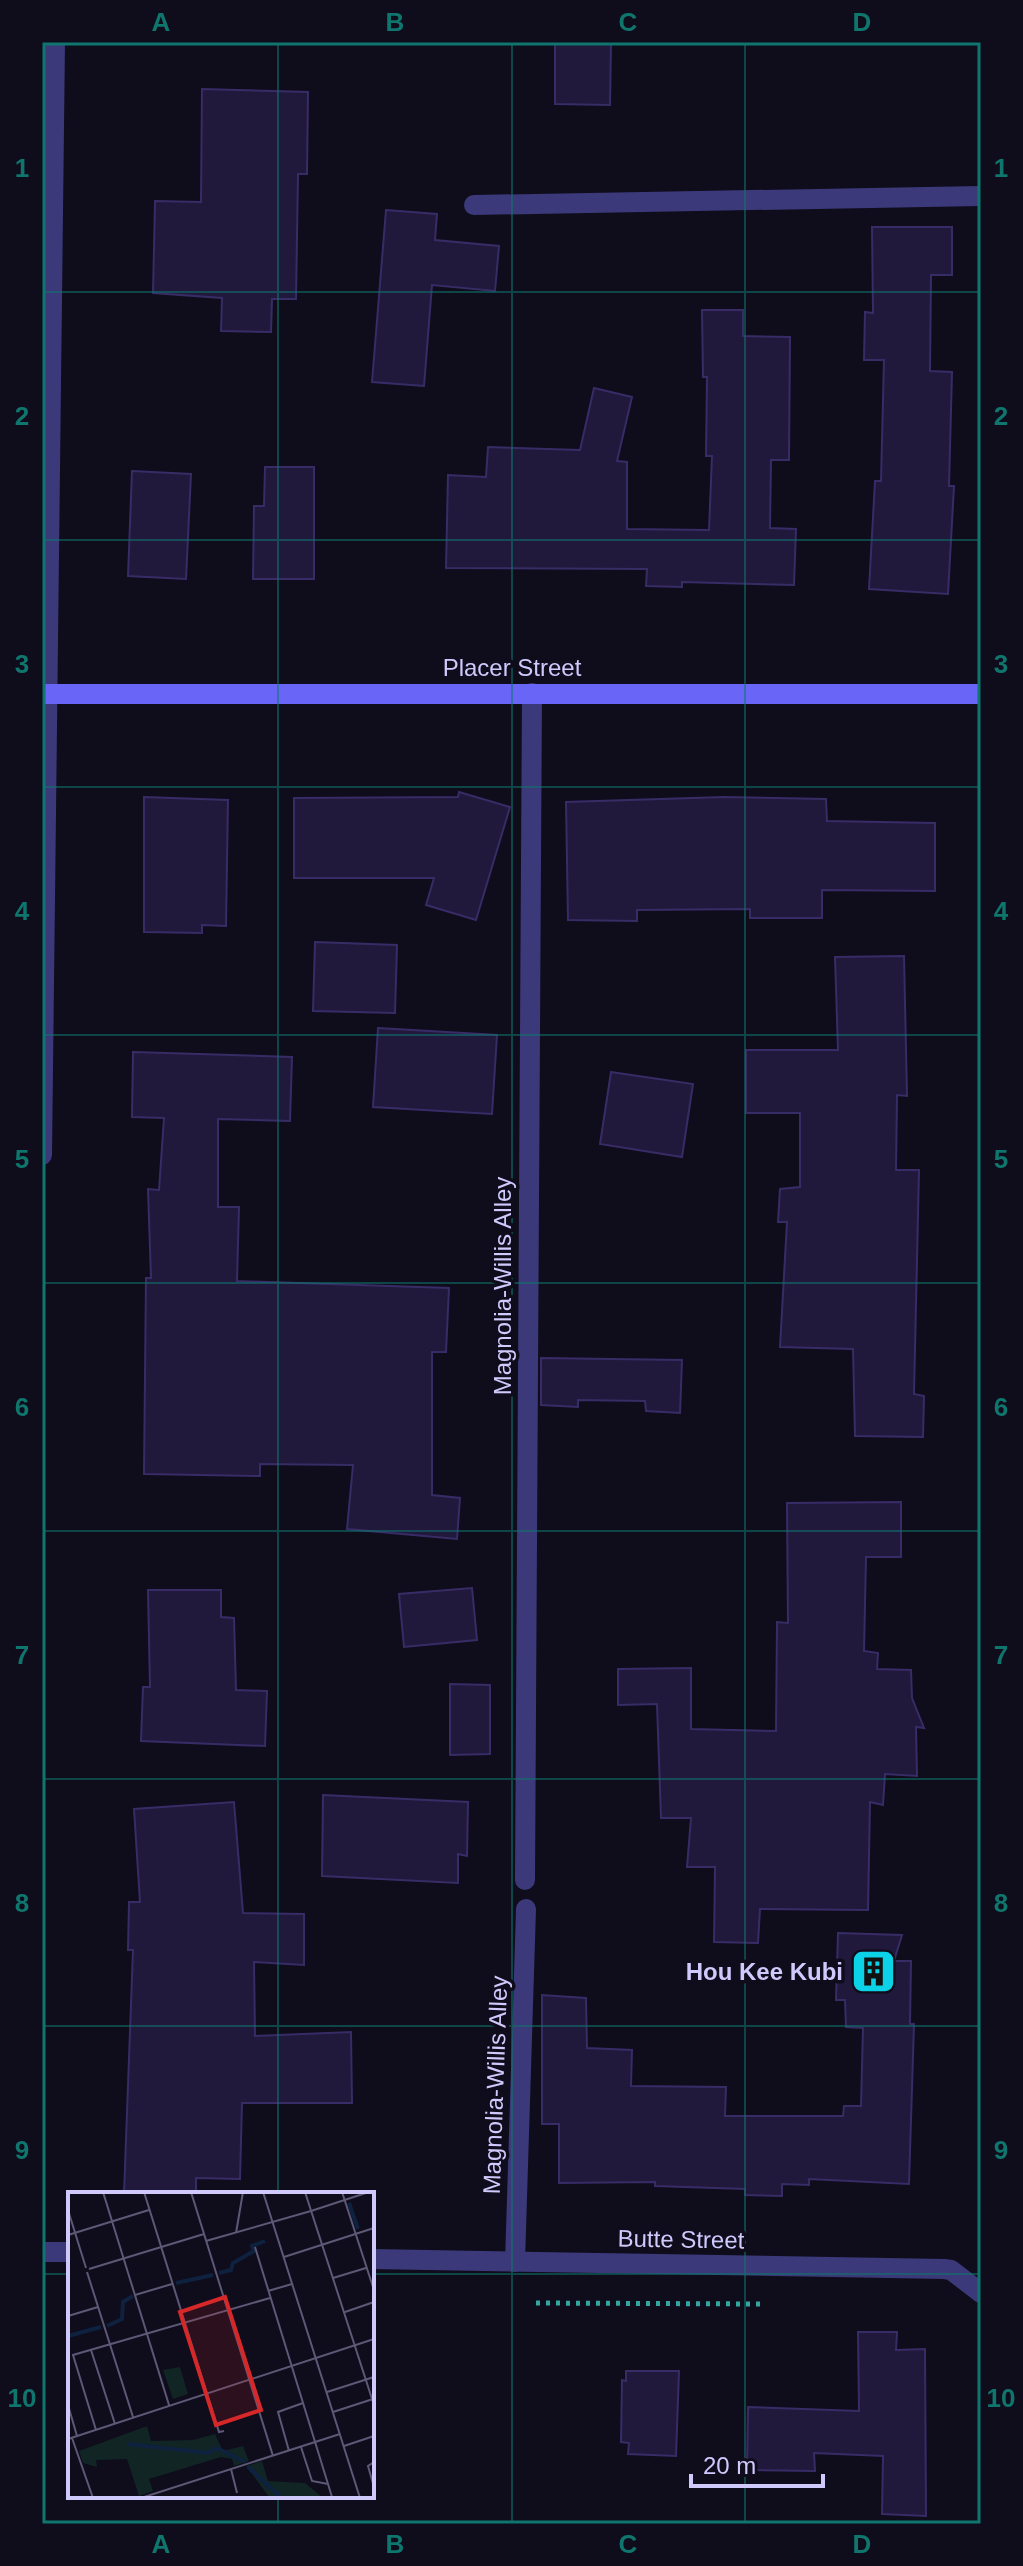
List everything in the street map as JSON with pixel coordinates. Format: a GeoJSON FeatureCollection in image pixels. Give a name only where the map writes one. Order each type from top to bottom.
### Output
{"type":"FeatureCollection","features":[{"type":"Feature","properties":{"kind":"main road","name":"Placer Street"},"geometry":{"type":"LineString","coordinates":[[44,694],[981,694]]}},
{"type":"Feature","properties":{"kind":"street"},"geometry":{"type":"LineString","coordinates":[[42,1155],[44,694],[55,42]]}},
{"type":"Feature","properties":{"kind":"street"},"geometry":{"type":"LineString","coordinates":[[474,205],[981,196]]}},
{"type":"Feature","properties":{"kind":"street","name":"Magnolia-Willis Alley"},"geometry":{"type":"LineString","coordinates":[[525,1880],[532,693]]}},
{"type":"Feature","properties":{"kind":"street","name":"Magnolia-Willis Alley"},"geometry":{"type":"LineString","coordinates":[[515,2262],[526,1909]]}},
{"type":"Feature","properties":{"kind":"street"},"geometry":{"type":"LineString","coordinates":[[42,2252],[68,2252]]}},
{"type":"Feature","properties":{"kind":"street","name":"Butte Street"},"geometry":{"type":"LineString","coordinates":[[374,2259],[944,2269],[951,2270],[981,2293]]}},
{"type":"Feature","properties":{"kind":"path"},"geometry":{"type":"LineString","coordinates":[[536,2303],[764,2304]]}},
{"type":"Feature","properties":{"kind":"building"},"geometry":{"type":"Polygon","coordinates":[[[555,42],[611,42],[610,105],[555,104],[555,42]]]}},
{"type":"Feature","properties":{"kind":"building"},"geometry":{"type":"Polygon","coordinates":[[[202,89],[308,92],[307,174],[298,174],[296,299],[272,299],[271,332],[221,331],[222,298],[153,293],[155,201],[201,202],[202,89]]]}},
{"type":"Feature","properties":{"kind":"building"},"geometry":{"type":"Polygon","coordinates":[[[386,210],[437,214],[435,240],[499,246],[495,291],[432,285],[424,386],[372,382],[386,210]]]}},
{"type":"Feature","properties":{"kind":"building"},"geometry":{"type":"Polygon","coordinates":[[[872,227],[952,227],[952,275],[931,275],[930,371],[952,372],[949,486],[954,486],[948,594],[869,589],[875,481],[881,481],[884,360],[864,360],[865,312],[873,313],[872,227]]]}},
{"type":"Feature","properties":{"kind":"building"},"geometry":{"type":"Polygon","coordinates":[[[702,310],[743,310],[743,336],[790,337],[789,460],[771,460],[770,528],[796,529],[794,585],[682,582],[682,587],[646,586],[647,569],[446,568],[448,475],[486,477],[488,447],[580,450],[594,388],[632,397],[617,461],[627,462],[627,529],[709,530],[712,456],[706,456],[707,377],[703,377],[702,310]]]}},
{"type":"Feature","properties":{"kind":"building"},"geometry":{"type":"Polygon","coordinates":[[[265,467],[314,467],[314,579],[253,579],[254,506],[264,506],[265,467]]]}},
{"type":"Feature","properties":{"kind":"building"},"geometry":{"type":"Polygon","coordinates":[[[132,471],[191,474],[186,579],[128,576],[132,471]]]}},
{"type":"Feature","properties":{"kind":"building"},"geometry":{"type":"Polygon","coordinates":[[[459,792],[510,807],[476,920],[426,905],[434,878],[294,878],[294,798],[458,797],[459,792]]]}},
{"type":"Feature","properties":{"kind":"building"},"geometry":{"type":"Polygon","coordinates":[[[144,797],[228,800],[226,926],[202,925],[202,933],[144,932],[144,797]]]}},
{"type":"Feature","properties":{"kind":"building"},"geometry":{"type":"Polygon","coordinates":[[[724,797],[826,799],[827,821],[935,823],[935,891],[822,890],[822,918],[750,918],[750,909],[637,910],[637,921],[568,920],[566,802],[724,797]]]}},
{"type":"Feature","properties":{"kind":"building"},"geometry":{"type":"Polygon","coordinates":[[[315,942],[397,945],[395,1013],[313,1011],[315,942]]]}},
{"type":"Feature","properties":{"kind":"building"},"geometry":{"type":"Polygon","coordinates":[[[904,956],[907,1096],[897,1095],[896,1170],[919,1170],[914,1394],[924,1396],[923,1437],[855,1436],[853,1349],[780,1347],[787,1222],[778,1222],[780,1189],[800,1187],[800,1113],[746,1113],[746,1050],[838,1050],[835,957],[904,956]]]}},
{"type":"Feature","properties":{"kind":"building"},"geometry":{"type":"Polygon","coordinates":[[[378,1028],[497,1035],[492,1114],[373,1107],[378,1028]]]}},
{"type":"Feature","properties":{"kind":"building"},"geometry":{"type":"Polygon","coordinates":[[[133,1052],[292,1057],[290,1121],[218,1119],[218,1207],[239,1207],[237,1281],[449,1288],[446,1352],[432,1352],[432,1495],[460,1498],[457,1539],[347,1529],[353,1465],[260,1464],[260,1476],[144,1474],[146,1278],[151,1278],[148,1189],[159,1190],[164,1118],[132,1117],[133,1052]]]}},
{"type":"Feature","properties":{"kind":"building"},"geometry":{"type":"Polygon","coordinates":[[[611,1072],[693,1084],[682,1157],[600,1144],[611,1072]]]}},
{"type":"Feature","properties":{"kind":"building"},"geometry":{"type":"Polygon","coordinates":[[[541,1358],[682,1360],[680,1413],[646,1411],[645,1401],[578,1400],[578,1407],[541,1405],[541,1358]]]}},
{"type":"Feature","properties":{"kind":"building"},"geometry":{"type":"Polygon","coordinates":[[[901,1502],[901,1557],[866,1557],[864,1651],[878,1653],[877,1669],[911,1670],[912,1698],[924,1728],[916,1727],[917,1776],[885,1774],[883,1805],[870,1802],[868,1910],[760,1909],[758,1943],[714,1942],[715,1867],[687,1867],[691,1818],[661,1818],[657,1704],[618,1705],[618,1669],[691,1668],[691,1729],[776,1731],[777,1622],[788,1623],[787,1503],[901,1502]]]}},
{"type":"Feature","properties":{"kind":"building"},"geometry":{"type":"Polygon","coordinates":[[[472,1588],[477,1640],[404,1647],[399,1594],[472,1588]]]}},
{"type":"Feature","properties":{"kind":"building"},"geometry":{"type":"Polygon","coordinates":[[[148,1590],[221,1590],[221,1617],[234,1618],[236,1690],[267,1691],[265,1746],[141,1741],[143,1687],[150,1687],[148,1590]]]}},
{"type":"Feature","properties":{"kind":"building"},"geometry":{"type":"Polygon","coordinates":[[[450,1684],[490,1685],[490,1754],[450,1755],[450,1684]]]}},
{"type":"Feature","properties":{"kind":"building"},"geometry":{"type":"Polygon","coordinates":[[[323,1795],[468,1802],[467,1856],[458,1854],[458,1883],[322,1876],[323,1795]]]}},
{"type":"Feature","properties":{"kind":"building"},"geometry":{"type":"Polygon","coordinates":[[[234,1802],[243,1913],[304,1914],[304,1965],[254,1962],[255,2036],[351,2032],[352,2103],[242,2103],[240,2179],[196,2178],[196,2192],[124,2192],[133,1950],[128,1950],[129,1902],[140,1902],[134,1809],[234,1802]]]}},
{"type":"Feature","properties":{"kind":"building"},"geometry":{"type":"Polygon","coordinates":[[[838,1933],[902,1935],[894,1961],[911,1961],[910,2024],[914,2024],[909,2184],[809,2179],[809,2185],[782,2184],[782,2196],[745,2195],[745,2189],[655,2186],[655,2182],[559,2183],[559,2124],[542,2124],[542,1995],[586,1998],[587,2048],[632,2050],[631,2086],[726,2087],[725,2116],[843,2116],[844,2106],[861,2106],[863,2028],[846,2027],[845,2000],[836,2000],[838,1933]]]}},
{"type":"Feature","properties":{"kind":"building"},"geometry":{"type":"Polygon","coordinates":[[[858,2332],[897,2332],[896,2350],[925,2349],[926,2516],[882,2514],[883,2456],[814,2453],[815,2471],[747,2470],[748,2407],[859,2411],[858,2332]]]}},
{"type":"Feature","properties":{"kind":"building"},"geometry":{"type":"Polygon","coordinates":[[[626,2371],[679,2371],[676,2456],[628,2454],[629,2443],[621,2442],[622,2380],[626,2381],[626,2371]]]}},
{"type":"Feature","properties":{"kind":"place","name":"Hou Kee Kubi"},"geometry":{"type":"Point","coordinates":[874,1971]}}]}
